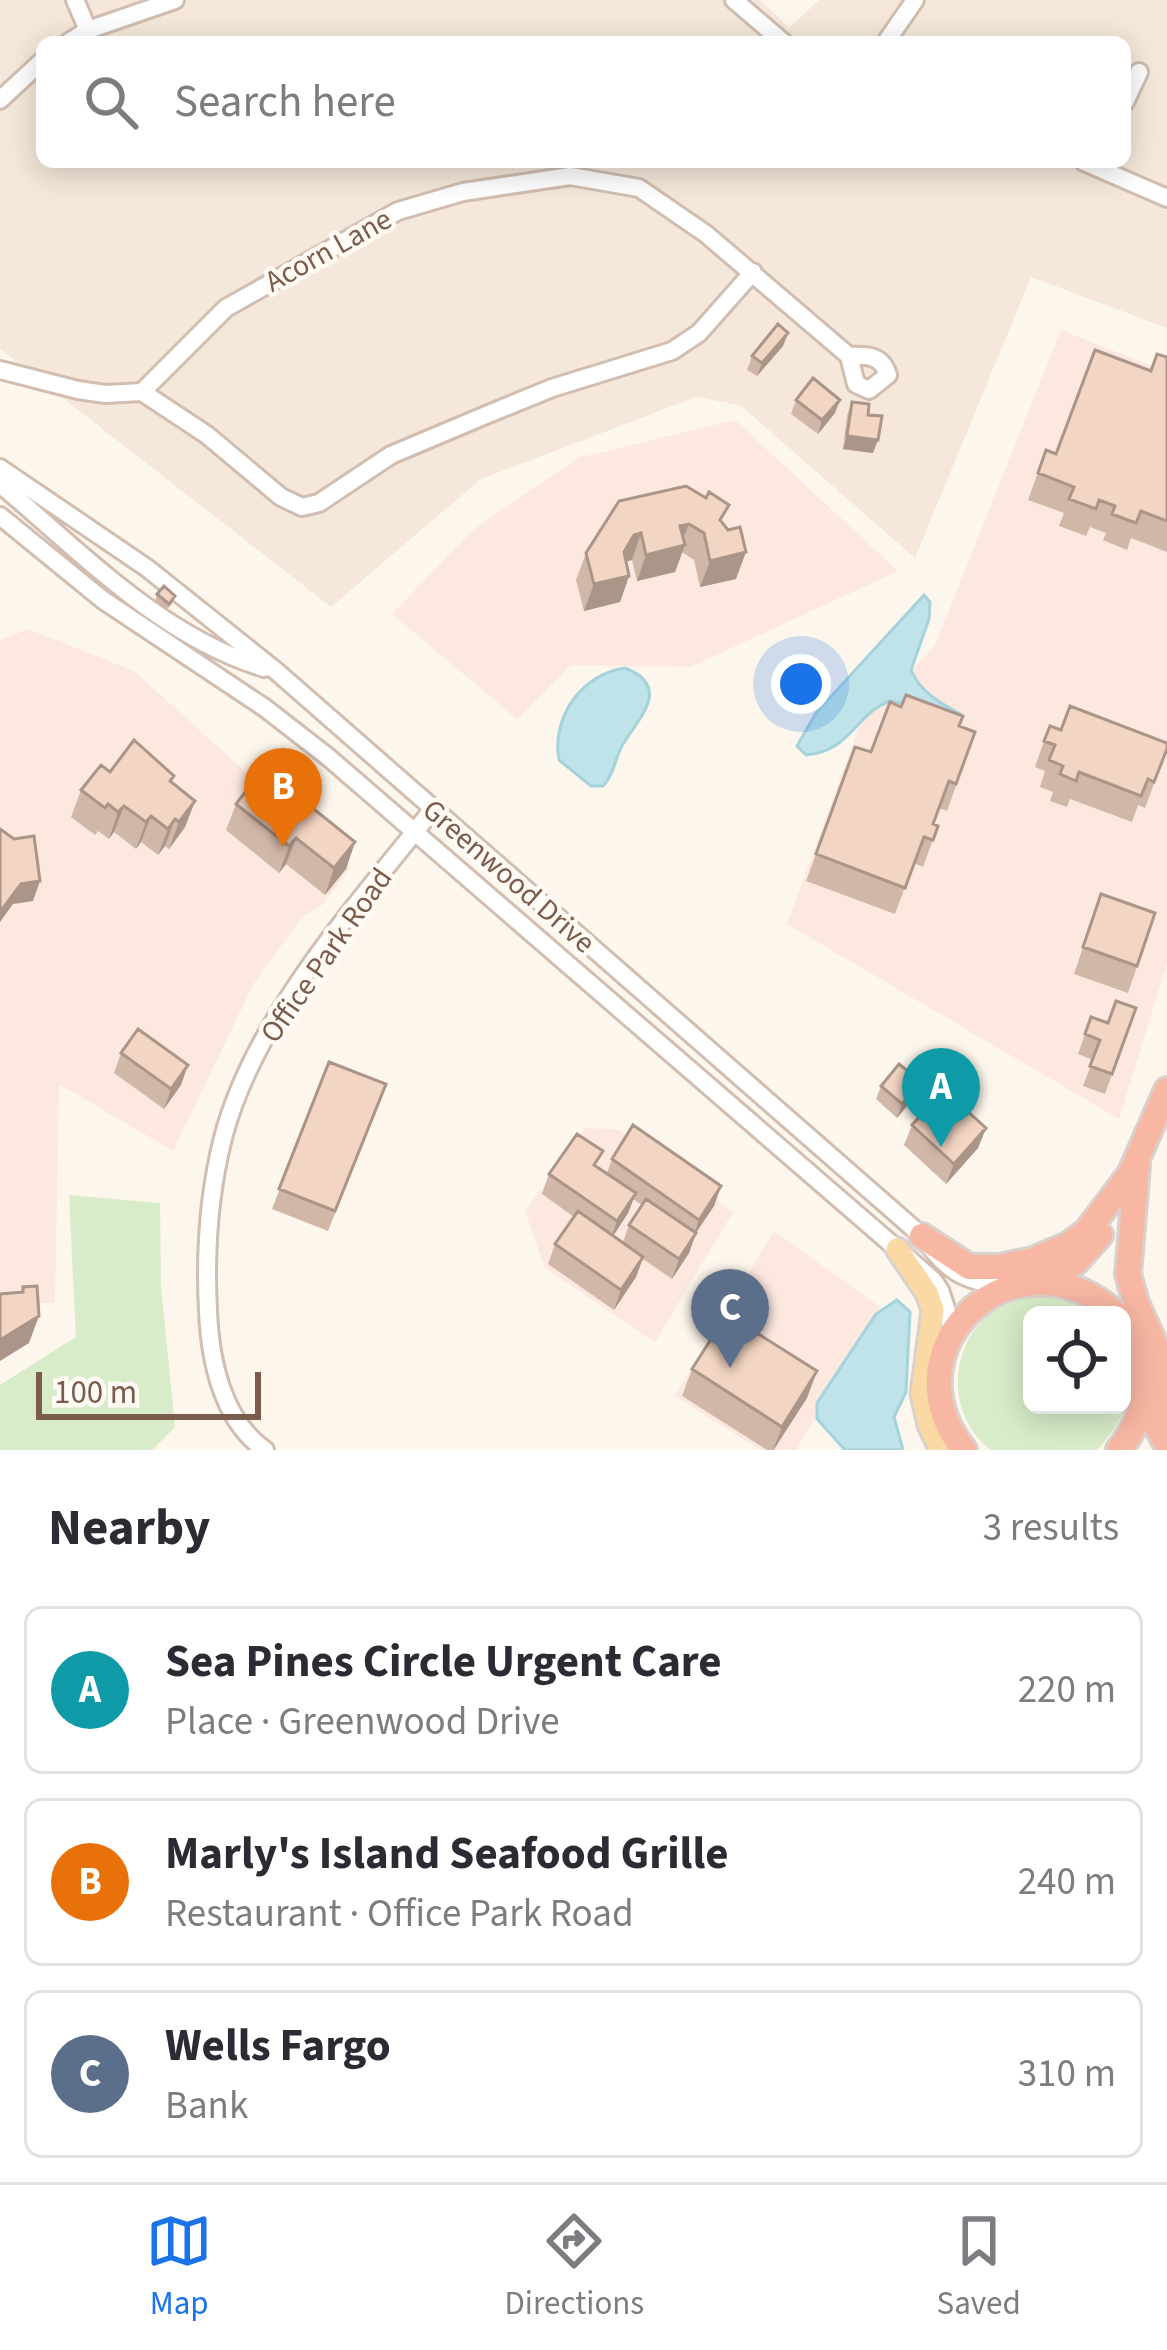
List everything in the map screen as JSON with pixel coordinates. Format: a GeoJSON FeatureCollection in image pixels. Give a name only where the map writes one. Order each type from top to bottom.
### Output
{"type":"FeatureCollection","features":[{"type":"Feature","properties":{"kind":"highway"},"geometry":{"type":"LineString","coordinates":[[1120,1306],[1114,1258],[1137,1165],[1167,1090]]}},
{"type":"Feature","properties":{"kind":"highway"},"geometry":{"type":"LineString","coordinates":[[922,1236],[969,1267],[999,1268],[1033,1260],[1087,1231],[1137,1165]]}},
{"type":"Feature","properties":{"kind":"highway"},"geometry":{"type":"LineString","coordinates":[[1042,1281],[1076,1262],[1099,1237],[1137,1165]]}},
{"type":"Feature","properties":{"kind":"highway"},"geometry":{"type":"LineString","coordinates":[[1137,1165],[1128,1274],[1157,1348],[1167,1420]]}},
{"type":"Feature","properties":{"kind":"highway"},"geometry":{"type":"LineString","coordinates":[[958,1449],[942,1408],[939,1373],[953,1330],[982,1299],[1007,1287],[1042,1281],[1069,1285],[1105,1306]]}},
{"type":"Feature","properties":{"kind":"highway"},"geometry":{"type":"LineString","coordinates":[[1119,1450],[1139,1418],[1143,1396],[1141,1359],[1131,1338]]}},
{"type":"Feature","properties":{"kind":"highway"},"geometry":{"type":"LineString","coordinates":[[1143,1396],[1167,1445]]}},
{"type":"Feature","properties":{"kind":"main road"},"geometry":{"type":"LineString","coordinates":[[897,1249],[927,1293],[932,1310],[922,1394],[928,1425],[958,1449]]}},
{"type":"Feature","properties":{"kind":"street"},"geometry":{"type":"LineString","coordinates":[[75,0],[88,30]]}},
{"type":"Feature","properties":{"kind":"street"},"geometry":{"type":"LineString","coordinates":[[78,36],[175,0]]}},
{"type":"Feature","properties":{"kind":"street"},"geometry":{"type":"LineString","coordinates":[[734,0],[776,36]]}},
{"type":"Feature","properties":{"kind":"street"},"geometry":{"type":"LineString","coordinates":[[890,36],[915,0]]}},
{"type":"Feature","properties":{"kind":"street"},"geometry":{"type":"LineString","coordinates":[[0,100],[36,67]]}},
{"type":"Feature","properties":{"kind":"street"},"geometry":{"type":"LineString","coordinates":[[1131,89],[1139,72]]}},
{"type":"Feature","properties":{"kind":"street"},"geometry":{"type":"LineString","coordinates":[[1102,168],[1167,198]]}},
{"type":"Feature","properties":{"kind":"street","name":"Acorn Lane"},"geometry":{"type":"LineString","coordinates":[[142,392],[226,308],[398,211],[463,192],[570,176],[630,185],[706,234],[849,356]]}},
{"type":"Feature","properties":{"kind":"street"},"geometry":{"type":"LineString","coordinates":[[0,370],[78,390],[142,392],[207,435],[281,497],[302,507],[319,503],[391,455],[552,388],[672,351],[699,333],[753,272]]}},
{"type":"Feature","properties":{"kind":"street","name":"Greenwood Drive"},"geometry":{"type":"LineString","coordinates":[[0,468],[147,568],[276,671],[922,1236],[956,1274],[1007,1287]]}},
{"type":"Feature","properties":{"kind":"street"},"geometry":{"type":"LineString","coordinates":[[0,484],[154,612],[212,647],[276,671]]}},
{"type":"Feature","properties":{"kind":"street","name":"Greenwood Drive"},"geometry":{"type":"LineString","coordinates":[[0,516],[103,600],[307,740],[897,1249],[940,1290],[953,1330]]}},
{"type":"Feature","properties":{"kind":"street","name":"Office Park Road"},"geometry":{"type":"LineString","coordinates":[[265,1450],[246,1434],[224,1394],[209,1332],[210,1226],[224,1136],[238,1094],[271,1030],[336,931],[433,809]]}},
{"type":"Feature","properties":{"kind":"shaded area"},"geometry":{"type":"Polygon","coordinates":[[[0,0],[760,0],[789,28],[819,0],[1167,0],[1167,328],[1031,277],[915,558],[740,405],[696,397],[481,479],[331,607],[0,349],[0,0]]]}},
{"type":"Feature","properties":{"kind":"shaded area"},"geometry":{"type":"Polygon","coordinates":[[[1061,330],[1167,372],[1167,964],[1119,1119],[787,924],[861,722],[935,646],[1061,330]]]}},
{"type":"Feature","properties":{"kind":"shaded area"},"geometry":{"type":"Polygon","coordinates":[[[735,420],[898,571],[690,667],[571,665],[517,719],[392,614],[474,529],[578,458],[735,420]]]}},
{"type":"Feature","properties":{"kind":"shaded area"},"geometry":{"type":"Polygon","coordinates":[[[28,629],[134,671],[351,867],[322,905],[302,917],[253,985],[173,1151],[59,1084],[55,1303],[0,1303],[0,640],[28,629]]]}},
{"type":"Feature","properties":{"kind":"shaded area"},"geometry":{"type":"Polygon","coordinates":[[[586,1128],[619,1130],[733,1212],[655,1342],[545,1268],[525,1211],[586,1128]]]}},
{"type":"Feature","properties":{"kind":"shaded area"},"geometry":{"type":"Polygon","coordinates":[[[774,1231],[880,1307],[796,1450],[761,1450],[675,1396],[774,1231]]]}},
{"type":"Feature","properties":{"kind":"green space"},"geometry":{"type":"Polygon","coordinates":[[[69,1195],[160,1203],[161,1287],[175,1427],[152,1450],[0,1450],[0,1385],[76,1337],[69,1195]]]}},
{"type":"Feature","properties":{"kind":"green space"},"geometry":{"type":"Polygon","coordinates":[[[1034,1296],[1062,1298],[1078,1306],[1023,1306],[1023,1414],[1122,1414],[1096,1450],[991,1450],[967,1422],[958,1387],[963,1352],[982,1321],[1013,1302],[1034,1296]]]}},
{"type":"Feature","properties":{"kind":"water"},"geometry":{"type":"Polygon","coordinates":[[[924,595],[930,602],[929,619],[911,670],[926,691],[962,715],[890,701],[833,747],[806,755],[797,746],[816,713],[924,595]]]}},
{"type":"Feature","properties":{"kind":"water"},"geometry":{"type":"Polygon","coordinates":[[[625,668],[647,683],[648,702],[607,781],[591,786],[559,760],[560,728],[583,688],[625,668]]]}},
{"type":"Feature","properties":{"kind":"water"},"geometry":{"type":"Polygon","coordinates":[[[897,1300],[910,1312],[906,1392],[894,1417],[903,1450],[845,1450],[817,1419],[817,1403],[876,1314],[897,1300]]]}},
{"type":"Feature","properties":{"kind":"building"},"geometry":{"type":"Polygon","coordinates":[[[778,324],[788,333],[762,363],[752,356],[778,324]]]}},
{"type":"Feature","properties":{"kind":"building"},"geometry":{"type":"Polygon","coordinates":[[[1095,350],[1151,371],[1157,354],[1167,357],[1167,521],[1141,511],[1136,523],[1112,514],[1115,506],[1099,500],[1096,509],[1069,499],[1074,487],[1038,473],[1046,450],[1056,454],[1095,350]]]}},
{"type":"Feature","properties":{"kind":"building"},"geometry":{"type":"Polygon","coordinates":[[[813,378],[840,400],[822,420],[796,400],[813,378]]]}},
{"type":"Feature","properties":{"kind":"building"},"geometry":{"type":"Polygon","coordinates":[[[852,402],[869,404],[868,415],[882,416],[878,440],[847,436],[852,402]]]}},
{"type":"Feature","properties":{"kind":"building"},"geometry":{"type":"Polygon","coordinates":[[[686,486],[706,498],[709,492],[729,505],[720,520],[728,530],[740,527],[746,552],[710,561],[704,533],[689,524],[680,526],[685,545],[646,555],[641,533],[634,535],[624,552],[629,576],[594,584],[586,553],[619,501],[686,486]]]}},
{"type":"Feature","properties":{"kind":"building"},"geometry":{"type":"Polygon","coordinates":[[[164,586],[175,596],[169,604],[157,594],[164,586]]]}},
{"type":"Feature","properties":{"kind":"building"},"geometry":{"type":"Polygon","coordinates":[[[906,695],[963,716],[959,726],[975,732],[956,784],[949,781],[933,824],[938,826],[933,840],[924,837],[905,888],[816,854],[855,747],[871,752],[890,702],[901,707],[906,695]]]}},
{"type":"Feature","properties":{"kind":"building"},"geometry":{"type":"Polygon","coordinates":[[[1070,706],[1167,743],[1154,782],[1148,779],[1141,796],[1079,772],[1076,781],[1060,774],[1063,766],[1049,760],[1055,745],[1044,741],[1050,726],[1061,730],[1070,706]]]}},
{"type":"Feature","properties":{"kind":"building"},"geometry":{"type":"Polygon","coordinates":[[[134,740],[195,801],[168,829],[151,816],[146,822],[124,806],[118,812],[108,804],[105,808],[81,790],[101,765],[110,772],[134,740]]]}},
{"type":"Feature","properties":{"kind":"building"},"geometry":{"type":"Polygon","coordinates":[[[280,782],[355,842],[334,868],[296,838],[289,846],[236,804],[246,791],[263,804],[280,782]]]}},
{"type":"Feature","properties":{"kind":"building"},"geometry":{"type":"Polygon","coordinates":[[[0,829],[14,839],[34,836],[40,881],[21,884],[0,912],[0,829]]]}},
{"type":"Feature","properties":{"kind":"building"},"geometry":{"type":"Polygon","coordinates":[[[1101,894],[1155,913],[1137,966],[1083,947],[1101,894]]]}},
{"type":"Feature","properties":{"kind":"building"},"geometry":{"type":"Polygon","coordinates":[[[1116,1001],[1136,1008],[1112,1074],[1090,1066],[1100,1040],[1085,1034],[1091,1017],[1108,1023],[1116,1001]]]}},
{"type":"Feature","properties":{"kind":"building"},"geometry":{"type":"Polygon","coordinates":[[[138,1029],[188,1065],[171,1089],[121,1053],[138,1029]]]}},
{"type":"Feature","properties":{"kind":"building"},"geometry":{"type":"Polygon","coordinates":[[[329,1062],[386,1084],[335,1211],[279,1189],[329,1062]]]}},
{"type":"Feature","properties":{"kind":"building"},"geometry":{"type":"Polygon","coordinates":[[[899,1064],[921,1082],[902,1104],[881,1086],[899,1064]]]}},
{"type":"Feature","properties":{"kind":"building"},"geometry":{"type":"Polygon","coordinates":[[[944,1090],[986,1128],[954,1164],[912,1125],[944,1090]]]}},
{"type":"Feature","properties":{"kind":"building"},"geometry":{"type":"Polygon","coordinates":[[[633,1125],[721,1186],[699,1220],[612,1159],[633,1125]]]}},
{"type":"Feature","properties":{"kind":"building"},"geometry":{"type":"Polygon","coordinates":[[[577,1134],[603,1151],[594,1165],[636,1193],[617,1221],[549,1174],[577,1134]]]}},
{"type":"Feature","properties":{"kind":"building"},"geometry":{"type":"Polygon","coordinates":[[[646,1199],[696,1233],[679,1259],[629,1225],[646,1199]]]}},
{"type":"Feature","properties":{"kind":"building"},"geometry":{"type":"Polygon","coordinates":[[[578,1211],[643,1257],[621,1290],[555,1244],[578,1211]]]}},
{"type":"Feature","properties":{"kind":"building"},"geometry":{"type":"Polygon","coordinates":[[[37,1286],[39,1316],[0,1340],[0,1294],[37,1286]]]}},
{"type":"Feature","properties":{"kind":"building"},"geometry":{"type":"Polygon","coordinates":[[[727,1314],[817,1371],[782,1427],[692,1369],[727,1314]]]}},
{"type":"Feature","properties":{"kind":"place","name":"Marly's Island Seafood Grille"},"geometry":{"type":"Point","coordinates":[283,847]}},
{"type":"Feature","properties":{"kind":"place","name":"Sea Pines Circle Urgent Care"},"geometry":{"type":"Point","coordinates":[941,1147]}},
{"type":"Feature","properties":{"kind":"place","name":"Wells Fargo"},"geometry":{"type":"Point","coordinates":[730,1368]}}]}
